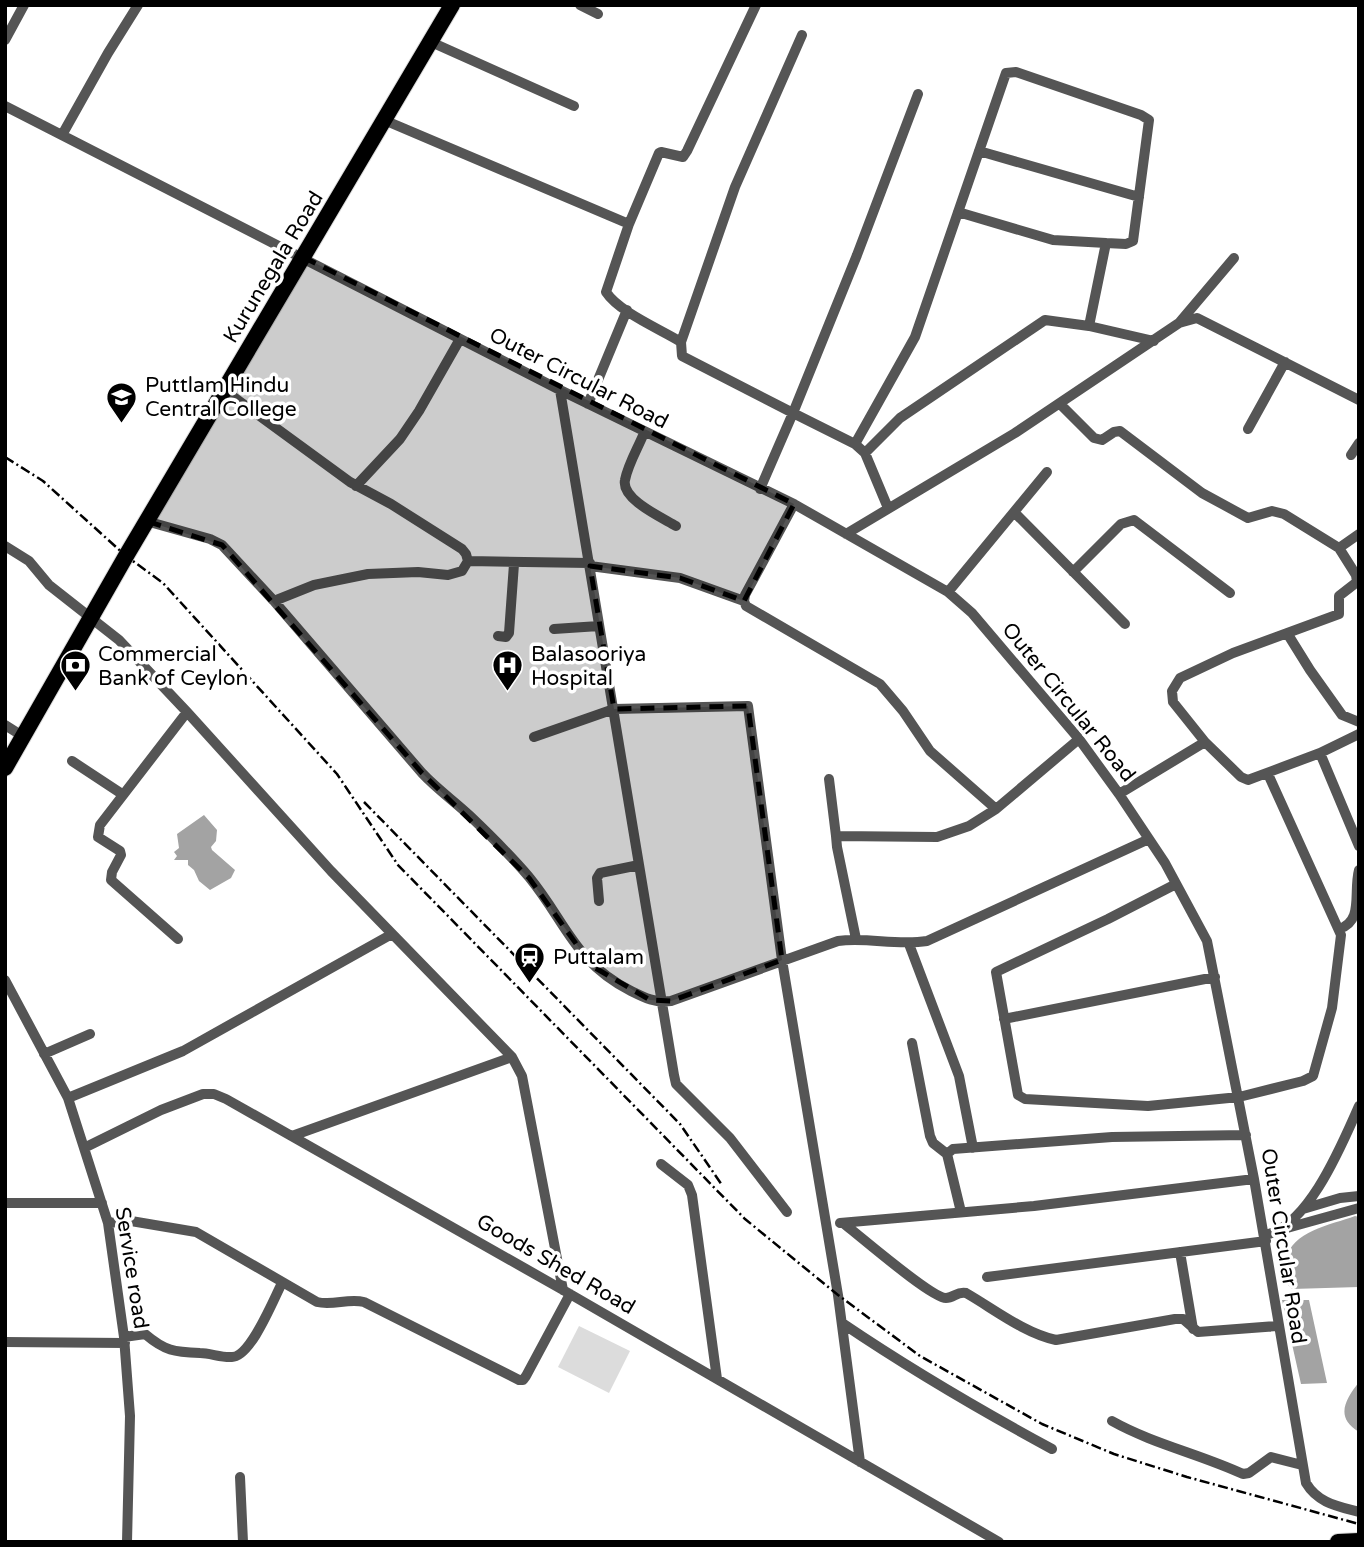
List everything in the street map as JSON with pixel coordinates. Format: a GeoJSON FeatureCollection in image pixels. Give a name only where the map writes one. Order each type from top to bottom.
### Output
{"type":"FeatureCollection","features":[{"type":"Feature","properties":{"kind":"highway","name":"Kurunegala Road"},"geometry":{"type":"LineString","coordinates":[[5,768],[146,521],[452,5]]}},
{"type":"Feature","properties":{"kind":"highway"},"geometry":{"type":"LineString","coordinates":[[1338,1542],[1359,1541]]}},
{"type":"Feature","properties":{"kind":"street"},"geometry":{"type":"LineString","coordinates":[[5,40],[24,5]]}},
{"type":"Feature","properties":{"kind":"street"},"geometry":{"type":"LineString","coordinates":[[62,135],[138,5]]}},
{"type":"Feature","properties":{"kind":"street"},"geometry":{"type":"LineString","coordinates":[[580,5],[598,14]]}},
{"type":"Feature","properties":{"kind":"street"},"geometry":{"type":"LineString","coordinates":[[681,342],[627,310],[606,292],[629,224],[659,153],[683,157],[687,151],[756,5]]}},
{"type":"Feature","properties":{"kind":"street"},"geometry":{"type":"LineString","coordinates":[[802,35],[735,187],[681,342],[682,356],[855,444],[865,453],[888,508]]}},
{"type":"Feature","properties":{"kind":"street"},"geometry":{"type":"LineString","coordinates":[[430,42],[574,106]]}},
{"type":"Feature","properties":{"kind":"street"},"geometry":{"type":"LineString","coordinates":[[855,444],[915,337],[958,212],[979,151],[1006,73],[1016,72],[1149,120],[1133,241],[1126,244],[1053,240],[958,212]]}},
{"type":"Feature","properties":{"kind":"street"},"geometry":{"type":"LineString","coordinates":[[760,489],[857,255],[919,94]]}},
{"type":"Feature","properties":{"kind":"street","name":"Outer Circular Road"},"geometry":{"type":"LineString","coordinates":[[5,106],[644,433],[794,504],[948,592],[972,613],[1079,739],[1119,794],[1176,884],[1207,941],[1267,1237],[1278,1326],[1306,1483],[1313,1495],[1359,1512]]}},
{"type":"Feature","properties":{"kind":"street"},"geometry":{"type":"LineString","coordinates":[[384,120],[629,224]]}},
{"type":"Feature","properties":{"kind":"street"},"geometry":{"type":"LineString","coordinates":[[979,151],[1139,197]]}},
{"type":"Feature","properties":{"kind":"street"},"geometry":{"type":"LineString","coordinates":[[1089,326],[1106,243]]}},
{"type":"Feature","properties":{"kind":"street"},"geometry":{"type":"LineString","coordinates":[[846,534],[1060,404],[1154,341],[1179,323],[1234,258]]}},
{"type":"Feature","properties":{"kind":"street"},"geometry":{"type":"LineString","coordinates":[[587,404],[627,310]]}},
{"type":"Feature","properties":{"kind":"street"},"geometry":{"type":"LineString","coordinates":[[1179,323],[1197,318],[1359,400]]}},
{"type":"Feature","properties":{"kind":"street"},"geometry":{"type":"LineString","coordinates":[[865,453],[900,418],[1045,320],[1089,326],[1154,341]]}},
{"type":"Feature","properties":{"kind":"street"},"geometry":{"type":"LineString","coordinates":[[356,486],[400,439],[460,339]]}},
{"type":"Feature","properties":{"kind":"street"},"geometry":{"type":"LineString","coordinates":[[1248,429],[1285,362]]}},
{"type":"Feature","properties":{"kind":"street"},"geometry":{"type":"LineString","coordinates":[[224,390],[356,486],[391,504],[462,549],[468,561]]}},
{"type":"Feature","properties":{"kind":"street"},"geometry":{"type":"LineString","coordinates":[[559,390],[676,1084],[730,1138],[787,1212]]}},
{"type":"Feature","properties":{"kind":"street"},"geometry":{"type":"LineString","coordinates":[[1060,404],[1094,438],[1102,440],[1120,431],[1202,493],[1248,518],[1272,511],[1284,514],[1339,548],[1356,575],[1357,582],[1339,596],[1339,614],[1233,653],[1180,678],[1171,696],[1173,702],[1205,742],[1241,777],[1248,780],[1320,753],[1359,734]]}},
{"type":"Feature","properties":{"kind":"street"},"geometry":{"type":"LineString","coordinates":[[644,433],[625,481],[626,490],[631,498],[676,526]]}},
{"type":"Feature","properties":{"kind":"street"},"geometry":{"type":"LineString","coordinates":[[1351,455],[1359,443]]}},
{"type":"Feature","properties":{"kind":"street"},"geometry":{"type":"LineString","coordinates":[[948,592],[1047,472]]}},
{"type":"Feature","properties":{"kind":"street"},"geometry":{"type":"LineString","coordinates":[[794,504],[745,595],[746,606],[880,684],[903,711],[930,751],[996,809]]}},
{"type":"Feature","properties":{"kind":"street"},"geometry":{"type":"LineString","coordinates":[[1014,512],[1125,624]]}},
{"type":"Feature","properties":{"kind":"street"},"geometry":{"type":"LineString","coordinates":[[1073,572],[1121,524],[1135,520],[1230,593]]}},
{"type":"Feature","properties":{"kind":"street"},"geometry":{"type":"LineString","coordinates":[[146,521],[210,539],[222,545],[274,601],[422,773],[468,814],[529,878],[592,966],[625,988],[650,1000],[662,1002],[838,941],[856,939],[909,944],[927,941],[1149,839]]}},
{"type":"Feature","properties":{"kind":"street"},"geometry":{"type":"LineString","coordinates":[[1339,548],[1359,534]]}},
{"type":"Feature","properties":{"kind":"street"},"geometry":{"type":"LineString","coordinates":[[5,546],[29,561],[49,585],[119,640],[331,872],[512,1057],[522,1076],[566,1292],[526,1376],[519,1380],[364,1302],[355,1300],[329,1305],[317,1302],[196,1232],[131,1221],[108,1223]]}},
{"type":"Feature","properties":{"kind":"street"},"geometry":{"type":"LineString","coordinates":[[468,561],[590,565],[680,578],[744,601]]}},
{"type":"Feature","properties":{"kind":"street"},"geometry":{"type":"LineString","coordinates":[[274,601],[314,585],[368,574],[418,572],[448,575],[462,571],[468,561]]}},
{"type":"Feature","properties":{"kind":"street"},"geometry":{"type":"LineString","coordinates":[[498,636],[506,637],[509,633],[514,564]]}},
{"type":"Feature","properties":{"kind":"street"},"geometry":{"type":"LineString","coordinates":[[554,629],[599,626]]}},
{"type":"Feature","properties":{"kind":"street"},"geometry":{"type":"LineString","coordinates":[[1287,633],[1342,715],[1359,722]]}},
{"type":"Feature","properties":{"kind":"street"},"geometry":{"type":"LineString","coordinates":[[534,737],[614,709],[748,706],[782,960],[827,1224],[860,1462]]}},
{"type":"Feature","properties":{"kind":"street"},"geometry":{"type":"LineString","coordinates":[[178,939],[111,880],[121,855],[120,851],[98,834],[100,825],[122,794],[187,712]]}},
{"type":"Feature","properties":{"kind":"street"},"geometry":{"type":"LineString","coordinates":[[5,724],[24,737]]}},
{"type":"Feature","properties":{"kind":"street"},"geometry":{"type":"LineString","coordinates":[[836,836],[937,837],[969,826],[996,809],[1079,739]]}},
{"type":"Feature","properties":{"kind":"street"},"geometry":{"type":"LineString","coordinates":[[1119,794],[1205,742]]}},
{"type":"Feature","properties":{"kind":"street"},"geometry":{"type":"LineString","coordinates":[[1320,753],[1359,846]]}},
{"type":"Feature","properties":{"kind":"street"},"geometry":{"type":"LineString","coordinates":[[72,761],[122,794]]}},
{"type":"Feature","properties":{"kind":"street"},"geometry":{"type":"LineString","coordinates":[[1176,884],[1108,919],[1000,968],[996,976],[1018,1095],[1021,1098],[1147,1107],[1239,1097],[1313,1076],[1332,1009],[1341,935],[1268,774]]}},
{"type":"Feature","properties":{"kind":"street"},"geometry":{"type":"LineString","coordinates":[[829,779],[837,847],[856,939]]}},
{"type":"Feature","properties":{"kind":"street"},"geometry":{"type":"LineString","coordinates":[[599,901],[597,878],[600,873],[639,865]]}},
{"type":"Feature","properties":{"kind":"street"},"geometry":{"type":"LineString","coordinates":[[1339,929],[1348,927],[1354,920],[1359,870]]}},
{"type":"Feature","properties":{"kind":"street"},"geometry":{"type":"LineString","coordinates":[[68,1098],[183,1051],[392,934]]}},
{"type":"Feature","properties":{"kind":"street"},"geometry":{"type":"LineString","coordinates":[[909,944],[958,1076],[973,1148]]}},
{"type":"Feature","properties":{"kind":"street"},"geometry":{"type":"LineString","coordinates":[[1004,1018],[1215,977]]}},
{"type":"Feature","properties":{"kind":"street","name":"Service road"},"geometry":{"type":"LineString","coordinates":[[5,980],[68,1098],[108,1223],[125,1340],[130,1429],[127,1542]]}},
{"type":"Feature","properties":{"kind":"street"},"geometry":{"type":"LineString","coordinates":[[44,1054],[90,1034]]}},
{"type":"Feature","properties":{"kind":"street"},"geometry":{"type":"LineString","coordinates":[[912,1043],[930,1136],[933,1143],[947,1154],[961,1212]]}},
{"type":"Feature","properties":{"kind":"street"},"geometry":{"type":"LineString","coordinates":[[292,1136],[512,1057]]}},
{"type":"Feature","properties":{"kind":"street","name":"Goods Shed Road"},"geometry":{"type":"LineString","coordinates":[[84,1148],[203,1094],[214,1094],[226,1099],[999,1542]]}},
{"type":"Feature","properties":{"kind":"street"},"geometry":{"type":"LineString","coordinates":[[1267,1237],[1289,1223],[1303,1209],[1325,1174],[1359,1106]]}},
{"type":"Feature","properties":{"kind":"street"},"geometry":{"type":"LineString","coordinates":[[947,1154],[953,1149],[1112,1137],[1246,1135]]}},
{"type":"Feature","properties":{"kind":"street"},"geometry":{"type":"LineString","coordinates":[[661,1164],[688,1185],[692,1195],[717,1379]]}},
{"type":"Feature","properties":{"kind":"street"},"geometry":{"type":"LineString","coordinates":[[827,1224],[1034,1206],[1255,1179]]}},
{"type":"Feature","properties":{"kind":"street"},"geometry":{"type":"LineString","coordinates":[[1303,1209],[1340,1198],[1359,1196]]}},
{"type":"Feature","properties":{"kind":"street"},"geometry":{"type":"LineString","coordinates":[[5,1203],[102,1203]]}},
{"type":"Feature","properties":{"kind":"street"},"geometry":{"type":"LineString","coordinates":[[987,1277],[1180,1252],[1267,1237],[1359,1208]]}},
{"type":"Feature","properties":{"kind":"street"},"geometry":{"type":"LineString","coordinates":[[844,1223],[926,1289],[948,1298],[961,1292],[966,1293],[1025,1328],[1056,1340],[1175,1319],[1182,1320],[1193,1329],[1206,1332],[1278,1326]]}},
{"type":"Feature","properties":{"kind":"street"},"geometry":{"type":"LineString","coordinates":[[1180,1252],[1193,1329]]}},
{"type":"Feature","properties":{"kind":"street"},"geometry":{"type":"LineString","coordinates":[[5,1342],[125,1340],[145,1334],[162,1348],[232,1357],[240,1355],[259,1329],[282,1283]]}},
{"type":"Feature","properties":{"kind":"street"},"geometry":{"type":"LineString","coordinates":[[842,1323],[902,1364],[1052,1449]]}},
{"type":"Feature","properties":{"kind":"street"},"geometry":{"type":"LineString","coordinates":[[1112,1421],[1143,1436],[1199,1455],[1243,1474],[1249,1473],[1271,1457],[1302,1465]]}},
{"type":"Feature","properties":{"kind":"street"},"geometry":{"type":"LineString","coordinates":[[240,1477],[243,1542]]}},
{"type":"Feature","properties":{"kind":"highlighted area"},"geometry":{"type":"Polygon","coordinates":[[[303,257],[794,504],[744,601],[680,578],[590,566],[614,709],[748,706],[782,960],[671,1001],[650,1000],[592,966],[529,878],[422,773],[222,545],[146,521],[303,257]]]}},
{"type":"Feature","properties":{"kind":"shaded area"},"geometry":{"type":"Polygon","coordinates":[[[204,815],[217,830],[212,850],[235,870],[231,878],[210,890],[199,881],[194,870],[188,865],[188,860],[174,860],[177,856],[174,852],[179,848],[177,834],[204,815]]]}},
{"type":"Feature","properties":{"kind":"shaded area"},"geometry":{"type":"Polygon","coordinates":[[[1359,1217],[1359,1287],[1292,1289],[1286,1283],[1285,1266],[1289,1250],[1313,1230],[1359,1217]]]}},
{"type":"Feature","properties":{"kind":"shaded area"},"geometry":{"type":"Polygon","coordinates":[[[1282,1300],[1309,1300],[1327,1383],[1301,1384],[1282,1300]]]}},
{"type":"Feature","properties":{"kind":"shaded area"},"geometry":{"type":"Polygon","coordinates":[[[579,1326],[630,1351],[609,1393],[558,1367],[579,1326]]]}},
{"type":"Feature","properties":{"kind":"shaded area"},"geometry":{"type":"Polygon","coordinates":[[[1359,1382],[1359,1432],[1347,1420],[1345,1408],[1359,1382]]]}},
{"type":"Feature","properties":{"kind":"railway"},"geometry":{"type":"LineString","coordinates":[[5,457],[43,481],[126,556],[163,583],[337,774],[398,865],[745,1219],[838,1295],[920,1356],[1042,1424],[1114,1454],[1359,1524]]}},
{"type":"Feature","properties":{"kind":"railway"},"geometry":{"type":"LineString","coordinates":[[364,802],[680,1124],[722,1185]]}},
{"type":"Feature","properties":{"kind":"place","name":"Puttlam Hindu Central College"},"geometry":{"type":"Point","coordinates":[122,424]}},
{"type":"Feature","properties":{"kind":"place","name":"Commercial Bank of Ceylon"},"geometry":{"type":"Point","coordinates":[75,693]}},
{"type":"Feature","properties":{"kind":"place","name":"Balasooriya Hospital"},"geometry":{"type":"Point","coordinates":[508,693]}},
{"type":"Feature","properties":{"kind":"place","name":"Puttalam"},"geometry":{"type":"Point","coordinates":[530,984]}}]}
